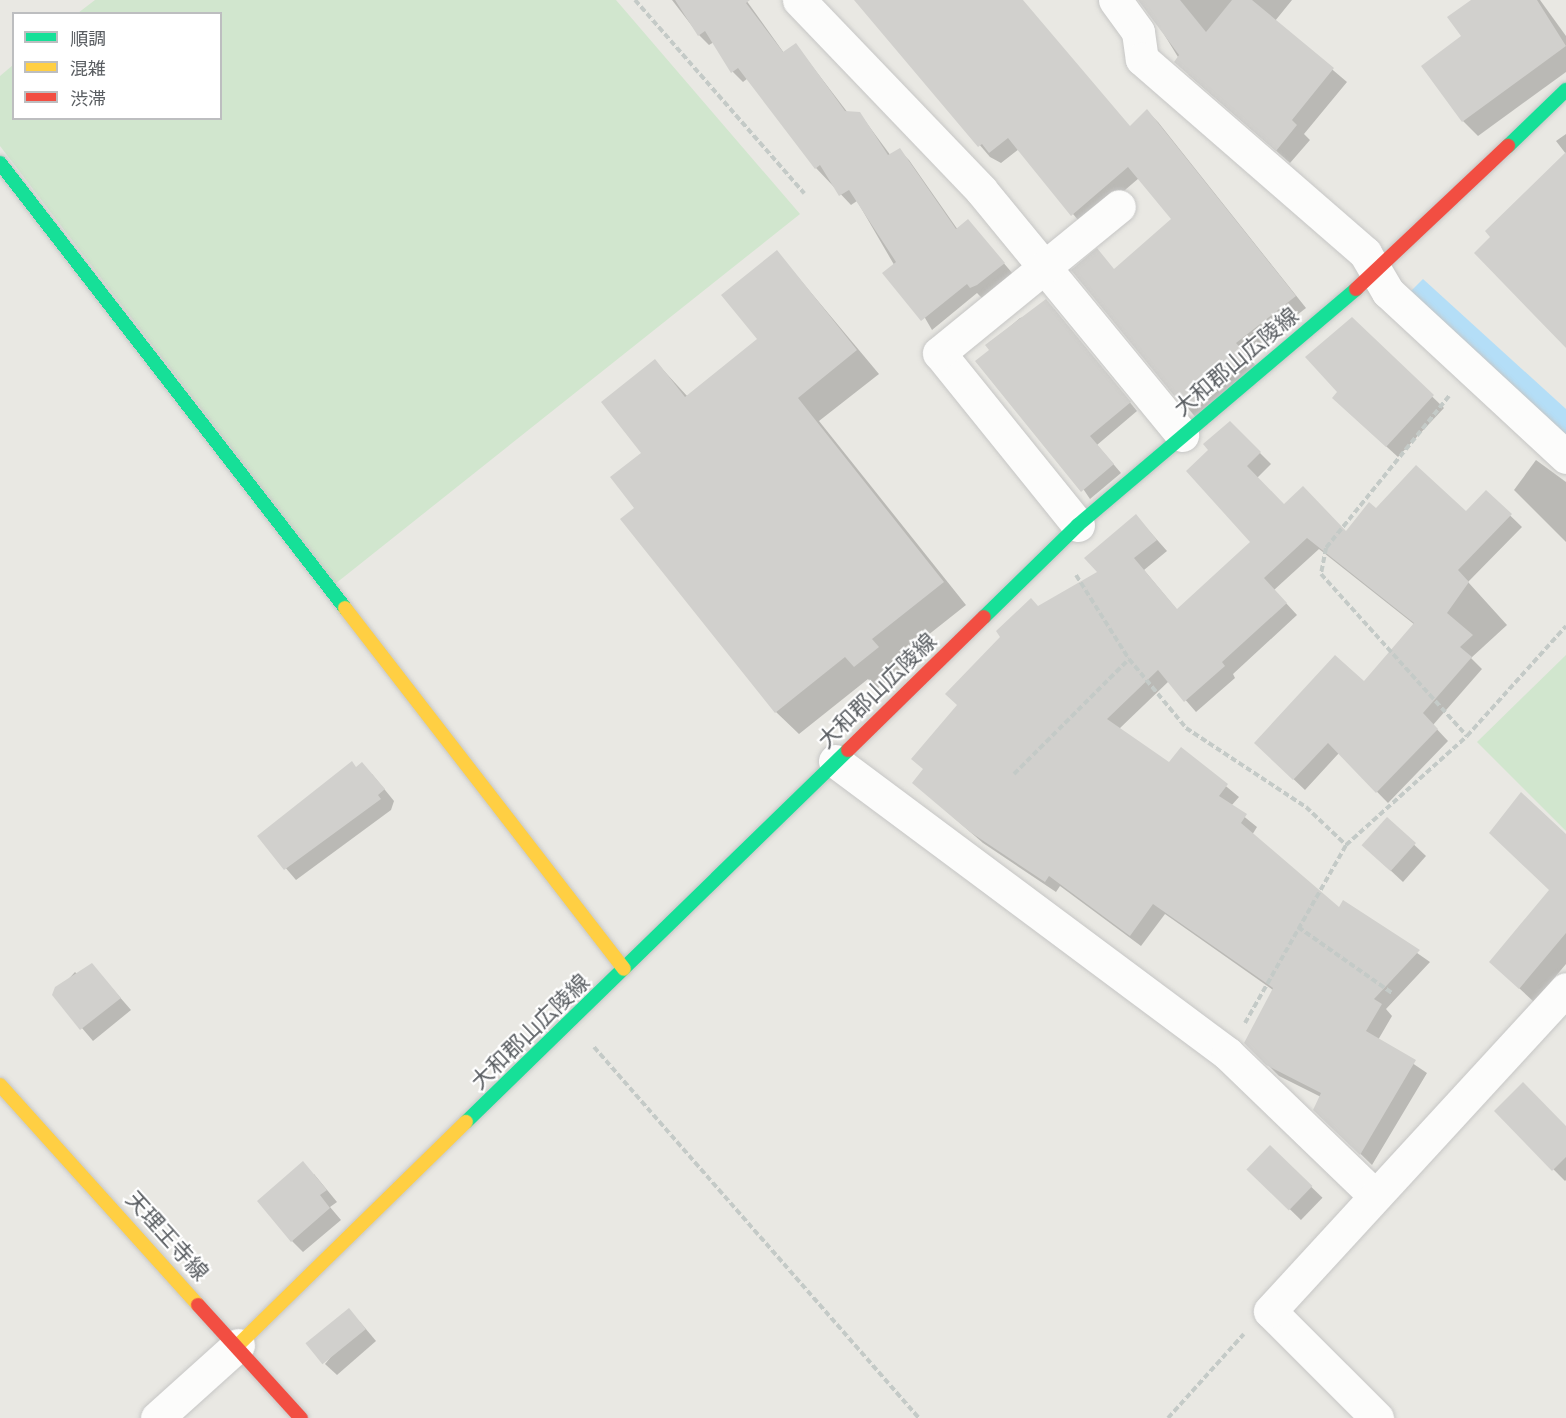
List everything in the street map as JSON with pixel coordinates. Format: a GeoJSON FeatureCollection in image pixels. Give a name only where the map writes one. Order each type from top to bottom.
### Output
{"type":"FeatureCollection","features":[{"type":"Feature","properties":{"kind":"main road","name":"大和郡山広陵線"},"geometry":{"type":"LineString","coordinates":[[238,1345],[1067,536],[1182,435],[1376,272],[1566,90]]}},
{"type":"Feature","properties":{"kind":"main road"},"geometry":{"type":"LineString","coordinates":[[0,163],[624,969]]}},
{"type":"Feature","properties":{"kind":"main road","name":"天理王寺線"},"geometry":{"type":"LineString","coordinates":[[0,1085],[238,1345],[301,1418]]}},
{"type":"Feature","properties":{"kind":"street"},"geometry":{"type":"LineString","coordinates":[[799,0],[981,190],[1182,435]]}},
{"type":"Feature","properties":{"kind":"street"},"geometry":{"type":"LineString","coordinates":[[1115,0],[1138,32],[1142,59],[1365,253],[1388,292],[1566,457]]}},
{"type":"Feature","properties":{"kind":"street"},"geometry":{"type":"LineString","coordinates":[[1067,536],[939,353],[1119,206]]}},
{"type":"Feature","properties":{"kind":"street"},"geometry":{"type":"LineString","coordinates":[[835,761],[1228,1054],[1374,1195]]}},
{"type":"Feature","properties":{"kind":"street"},"geometry":{"type":"LineString","coordinates":[[1377,1418],[1270,1311],[1374,1195],[1566,989]]}},
{"type":"Feature","properties":{"kind":"street"},"geometry":{"type":"LineString","coordinates":[[156,1418],[238,1345]]}},
{"type":"Feature","properties":{"kind":"path"},"geometry":{"type":"LineString","coordinates":[[635,0],[804,193]]}},
{"type":"Feature","properties":{"kind":"path"},"geometry":{"type":"LineString","coordinates":[[1467,736],[1321,574],[1326,548],[1470,370]]}},
{"type":"Feature","properties":{"kind":"path"},"geometry":{"type":"LineString","coordinates":[[1067,536],[1123,642],[1129,659],[1186,728],[1306,807],[1346,844]]}},
{"type":"Feature","properties":{"kind":"path"},"geometry":{"type":"LineString","coordinates":[[1228,1054],[1346,844],[1467,736],[1566,626]]}},
{"type":"Feature","properties":{"kind":"path"},"geometry":{"type":"LineString","coordinates":[[1014,774],[1129,659]]}},
{"type":"Feature","properties":{"kind":"path"},"geometry":{"type":"LineString","coordinates":[[1298,927],[1392,993]]}},
{"type":"Feature","properties":{"kind":"path"},"geometry":{"type":"LineString","coordinates":[[572,1021],[919,1418]]}},
{"type":"Feature","properties":{"kind":"path"},"geometry":{"type":"LineString","coordinates":[[1168,1418],[1270,1311]]}},
{"type":"Feature","properties":{"kind":"green space"},"geometry":{"type":"Polygon","coordinates":[[[95,0],[616,0],[800,214],[335,584],[0,146],[0,76],[12,66],[12,120],[222,120],[222,12],[79,12],[95,0]]]}},
{"type":"Feature","properties":{"kind":"green space"},"geometry":{"type":"Polygon","coordinates":[[[1566,655],[1566,831],[1477,742],[1566,655]]]}},
{"type":"Feature","properties":{"kind":"water"},"geometry":{"type":"Polygon","coordinates":[[[1423,279],[1566,409],[1566,448],[1405,297],[1423,279]]]}},
{"type":"Feature","properties":{"kind":"building"},"geometry":{"type":"Polygon","coordinates":[[[675,0],[750,0],[746,3],[783,52],[796,43],[845,111],[860,112],[888,155],[900,148],[956,229],[968,219],[1005,263],[977,285],[970,288],[967,284],[921,321],[882,273],[896,262],[849,190],[839,196],[820,165],[815,169],[738,68],[731,73],[705,31],[698,36],[675,0]]]}},
{"type":"Feature","properties":{"kind":"building"},"geometry":{"type":"Polygon","coordinates":[[[854,0],[1023,0],[1130,126],[1147,109],[1296,296],[1236,343],[1247,355],[1185,409],[1071,270],[1097,248],[1114,269],[1171,219],[1128,167],[1071,216],[1008,138],[989,153],[982,144],[978,147],[854,0]]]}},
{"type":"Feature","properties":{"kind":"building"},"geometry":{"type":"Polygon","coordinates":[[[1138,0],[1180,0],[1206,32],[1232,0],[1252,0],[1334,68],[1292,120],[1297,125],[1276,151],[1174,62],[1179,55],[1138,0]]]}},
{"type":"Feature","properties":{"kind":"building"},"geometry":{"type":"Polygon","coordinates":[[[1471,0],[1537,0],[1566,46],[1462,122],[1421,66],[1461,36],[1447,17],[1471,0]]]}},
{"type":"Feature","properties":{"kind":"building"},"geometry":{"type":"Polygon","coordinates":[[[1566,152],[1566,348],[1474,253],[1490,237],[1485,231],[1566,152]]]}},
{"type":"Feature","properties":{"kind":"building"},"geometry":{"type":"Polygon","coordinates":[[[777,250],[857,350],[798,398],[944,582],[872,639],[879,647],[854,667],[845,657],[775,713],[620,519],[634,508],[610,477],[641,453],[601,402],[655,359],[685,397],[757,339],[721,295],[777,250]]]}},
{"type":"Feature","properties":{"kind":"building"},"geometry":{"type":"Polygon","coordinates":[[[1046,299],[1131,402],[1090,436],[1114,464],[1081,492],[975,361],[989,350],[985,345],[1046,299]]]}},
{"type":"Feature","properties":{"kind":"building"},"geometry":{"type":"Polygon","coordinates":[[[1352,317],[1434,395],[1386,447],[1332,398],[1337,392],[1305,357],[1352,317]]]}},
{"type":"Feature","properties":{"kind":"building"},"geometry":{"type":"Polygon","coordinates":[[[1230,421],[1261,452],[1247,466],[1284,504],[1303,486],[1346,531],[1369,502],[1376,508],[1416,465],[1466,511],[1486,490],[1512,514],[1458,570],[1469,582],[1447,613],[1473,635],[1460,647],[1472,657],[1423,713],[1438,729],[1376,793],[1328,743],[1293,780],[1254,743],[1335,655],[1364,681],[1414,623],[1307,538],[1264,578],[1287,603],[1222,662],[1225,666],[1184,702],[1158,670],[1107,719],[1169,762],[1181,747],[1228,784],[1219,796],[1247,814],[1241,823],[1339,907],[1343,900],[1420,950],[1374,999],[1382,1004],[1366,1031],[1416,1060],[1360,1155],[1313,1110],[1321,1093],[1266,1065],[1244,1043],[1273,988],[1153,904],[1130,936],[1049,876],[1045,882],[970,832],[912,783],[923,769],[911,759],[957,705],[945,694],[1000,637],[996,631],[1031,598],[1038,606],[1097,572],[1084,558],[1136,514],[1157,540],[1134,558],[1177,609],[1250,542],[1186,471],[1208,450],[1203,444],[1230,421]]]}},
{"type":"Feature","properties":{"kind":"building"},"geometry":{"type":"Polygon","coordinates":[[[352,761],[356,767],[362,762],[385,789],[378,795],[381,799],[284,870],[257,836],[352,761]]]}},
{"type":"Feature","properties":{"kind":"building"},"geometry":{"type":"Polygon","coordinates":[[[1521,792],[1566,834],[1566,933],[1519,989],[1489,962],[1549,890],[1489,833],[1521,792]]]}},
{"type":"Feature","properties":{"kind":"building"},"geometry":{"type":"Polygon","coordinates":[[[1387,817],[1416,843],[1391,871],[1362,845],[1387,817]]]}},
{"type":"Feature","properties":{"kind":"building"},"geometry":{"type":"Polygon","coordinates":[[[92,963],[121,998],[80,1030],[52,995],[55,987],[92,963]]]}},
{"type":"Feature","properties":{"kind":"building"},"geometry":{"type":"Polygon","coordinates":[[[1523,1082],[1566,1126],[1566,1157],[1552,1171],[1494,1111],[1523,1082]]]}},
{"type":"Feature","properties":{"kind":"building"},"geometry":{"type":"Polygon","coordinates":[[[1270,1145],[1312,1186],[1289,1210],[1246,1169],[1270,1145]]]}},
{"type":"Feature","properties":{"kind":"building"},"geometry":{"type":"Polygon","coordinates":[[[303,1161],[327,1190],[320,1195],[330,1208],[291,1242],[257,1201],[303,1161]]]}},
{"type":"Feature","properties":{"kind":"building"},"geometry":{"type":"Polygon","coordinates":[[[349,1308],[366,1329],[322,1364],[305,1343],[349,1308]]]}},
{"type":"Feature","properties":{"kind":"traffic: fast"},"geometry":{"type":"LineString","coordinates":[[1508,146],[1566,90]]}},
{"type":"Feature","properties":{"kind":"traffic: fast"},"geometry":{"type":"LineString","coordinates":[[0,163],[345,608]]}},
{"type":"Feature","properties":{"kind":"traffic: fast"},"geometry":{"type":"LineString","coordinates":[[984,617],[1078,525],[1356,289]]}},
{"type":"Feature","properties":{"kind":"traffic: fast"},"geometry":{"type":"LineString","coordinates":[[466,1122],[848,750]]}},
{"type":"Feature","properties":{"kind":"traffic: slow"},"geometry":{"type":"LineString","coordinates":[[345,608],[624,969]]}},
{"type":"Feature","properties":{"kind":"traffic: slow"},"geometry":{"type":"LineString","coordinates":[[0,1085],[198,1305]]}},
{"type":"Feature","properties":{"kind":"traffic: slow"},"geometry":{"type":"LineString","coordinates":[[238,1345],[466,1122]]}},
{"type":"Feature","properties":{"kind":"traffic: jam"},"geometry":{"type":"LineString","coordinates":[[1356,289],[1508,146]]}},
{"type":"Feature","properties":{"kind":"traffic: jam"},"geometry":{"type":"LineString","coordinates":[[848,750],[984,617]]}},
{"type":"Feature","properties":{"kind":"traffic: jam"},"geometry":{"type":"LineString","coordinates":[[198,1305],[301,1418]]}}]}
